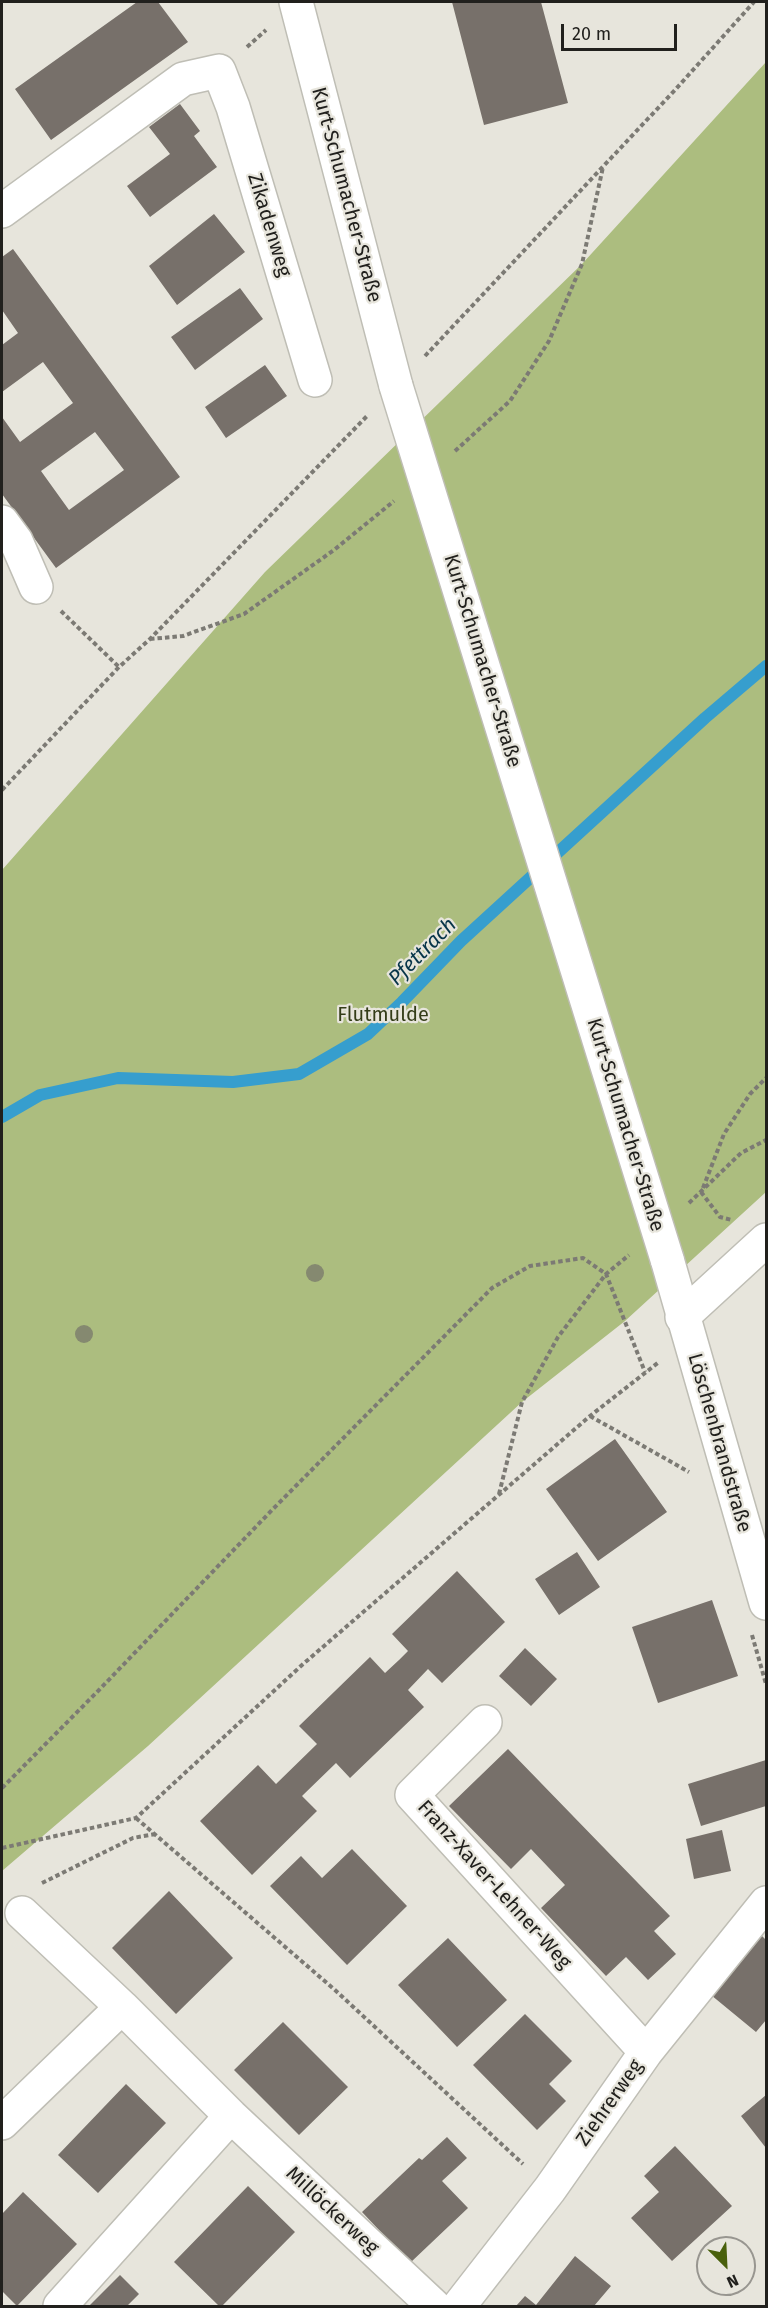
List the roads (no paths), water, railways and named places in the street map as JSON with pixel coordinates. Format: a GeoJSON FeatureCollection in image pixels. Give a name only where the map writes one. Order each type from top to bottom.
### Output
{"type":"FeatureCollection","features":[{"type":"Feature","properties":{"kind":"street","name":"Kurt-Schumacher-Straße"},"geometry":{"type":"LineString","coordinates":[[296,3],[396,386],[667,1259],[682,1317]]}},
{"type":"Feature","properties":{"kind":"street","name":"Zikadenweg"},"geometry":{"type":"LineString","coordinates":[[2,212],[183,79],[219,71],[233,107],[315,380]]}},
{"type":"Feature","properties":{"kind":"street"},"geometry":{"type":"LineString","coordinates":[[2,522],[16,541],[36,587]]}},
{"type":"Feature","properties":{"kind":"street"},"geometry":{"type":"LineString","coordinates":[[682,1317],[766,1240]]}},
{"type":"Feature","properties":{"kind":"street","name":"Löschenbrandstraße"},"geometry":{"type":"LineString","coordinates":[[682,1317],[766,1603]]}},
{"type":"Feature","properties":{"kind":"street","name":"Franz-Xaver-Lehner-Weg"},"geometry":{"type":"LineString","coordinates":[[485,1722],[412,1795],[646,2052]]}},
{"type":"Feature","properties":{"kind":"street","name":"Ziehrerweg"},"geometry":{"type":"LineString","coordinates":[[459,2307],[550,2188],[646,2052],[766,1904]]}},
{"type":"Feature","properties":{"kind":"street","name":"Millöckerweg"},"geometry":{"type":"LineString","coordinates":[[22,1913],[122,2007],[231,2116],[434,2307]]}},
{"type":"Feature","properties":{"kind":"street"},"geometry":{"type":"LineString","coordinates":[[2,2123],[122,2007]]}},
{"type":"Feature","properties":{"kind":"street"},"geometry":{"type":"LineString","coordinates":[[60,2307],[231,2116]]}},
{"type":"Feature","properties":{"kind":"waterway","name":"Pfettrach"},"geometry":{"type":"LineString","coordinates":[[2,1117],[40,1095],[118,1078],[233,1082],[299,1074],[368,1034],[461,941],[705,718],[766,666]]}},
{"type":"Feature","properties":{"kind":"park label","name":"Flutmulde"},"geometry":{"type":"Point","coordinates":[383,1015]}}]}
